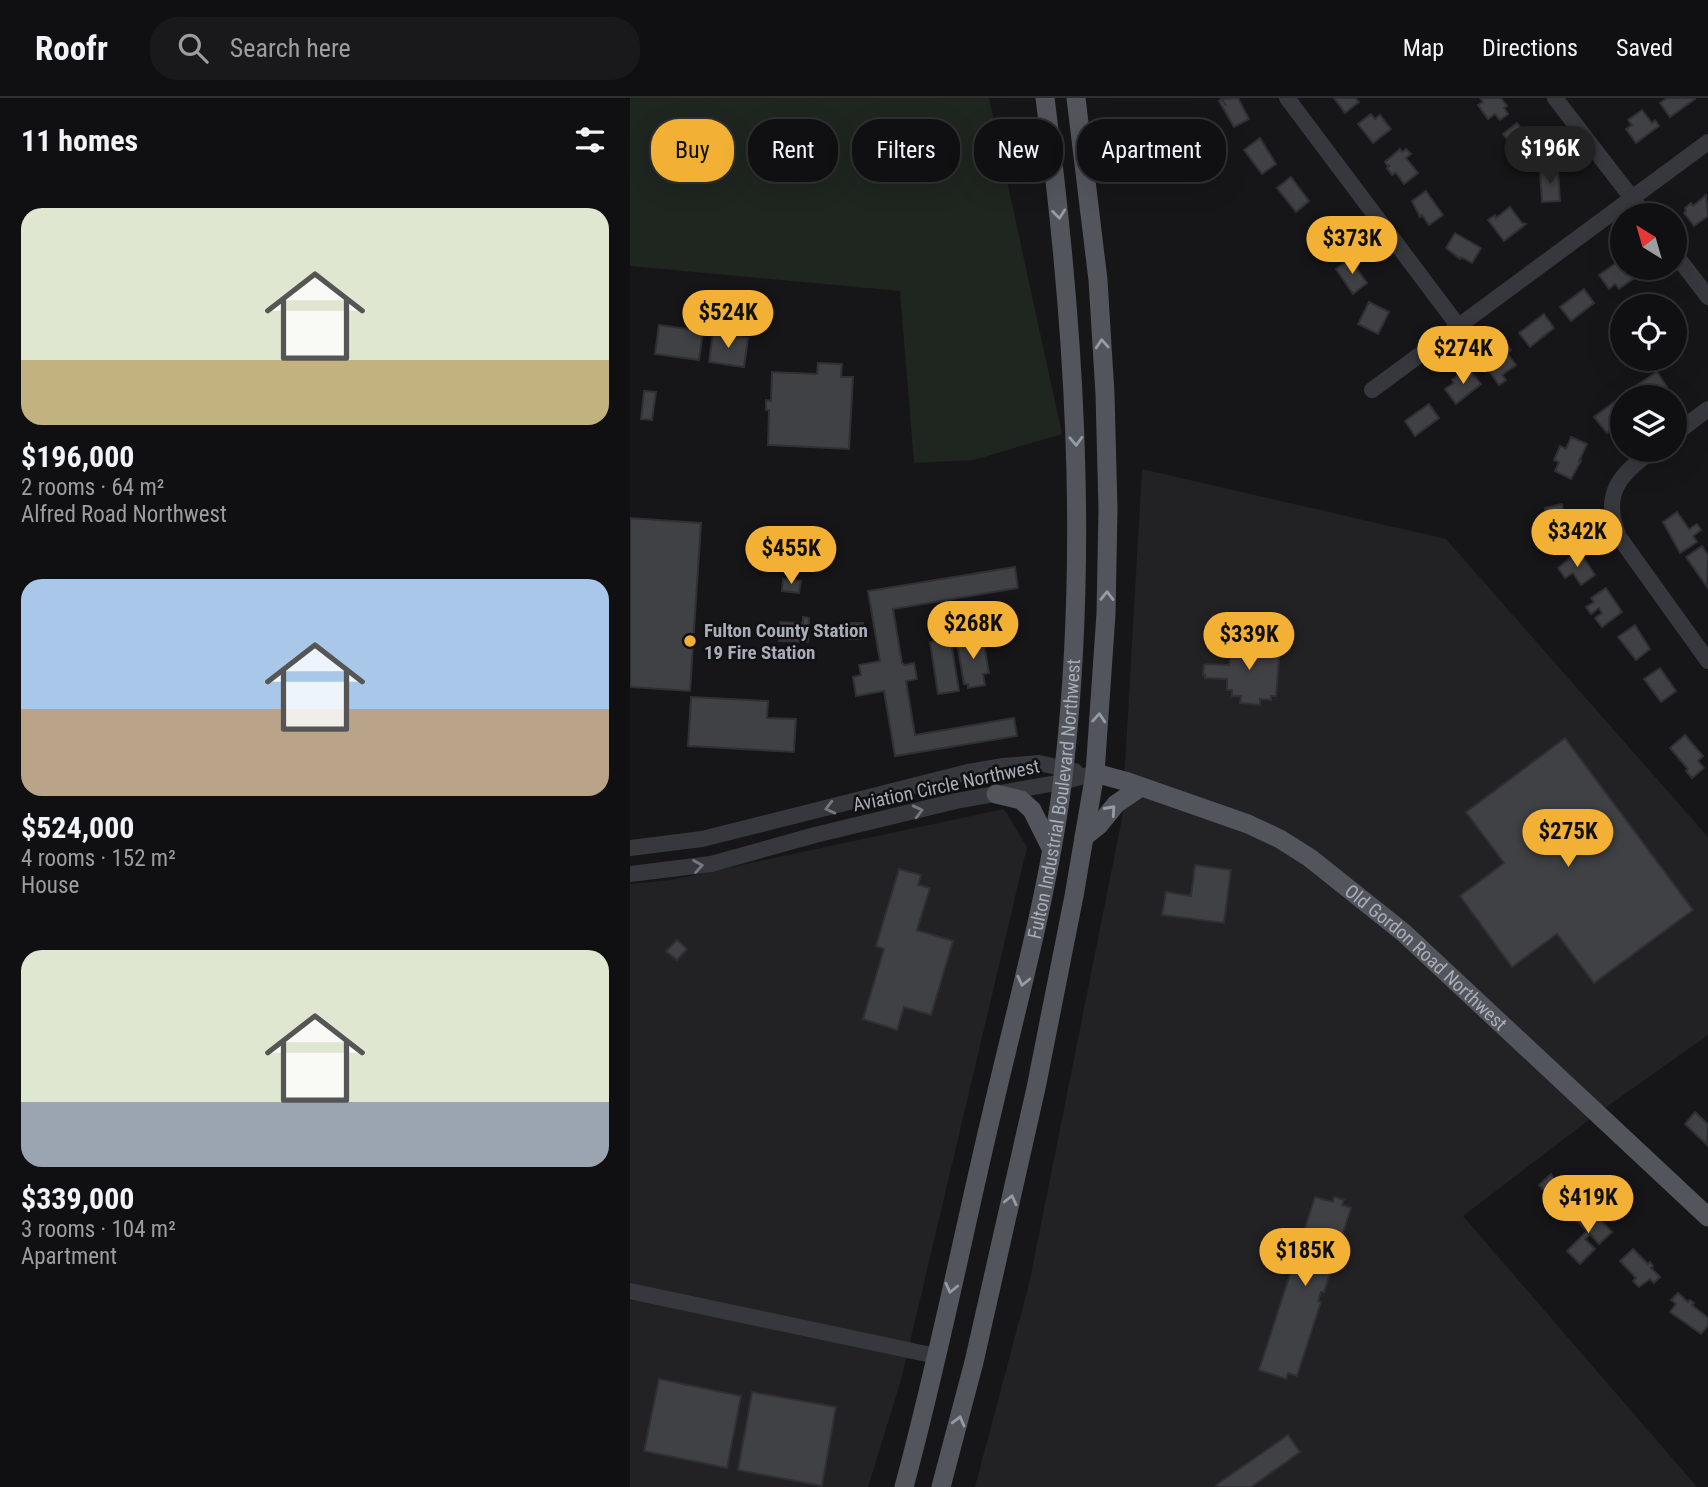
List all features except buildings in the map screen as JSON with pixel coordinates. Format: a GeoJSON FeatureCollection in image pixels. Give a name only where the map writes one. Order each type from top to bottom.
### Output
{"type":"FeatureCollection","features":[{"type":"Feature","properties":{"kind":"main road","name":"Fulton Industrial Boulevard Northwest"},"geometry":{"type":"LineString","coordinates":[[904,1487],[1041,904],[1063,776],[1076,620],[1078,515],[1075,400],[1067,286],[1045,98]]}},
{"type":"Feature","properties":{"kind":"main road","name":"Fulton Industrial Boulevard Northwest"},"geometry":{"type":"LineString","coordinates":[[941,1487],[974,1362],[1036,1088],[1095,773],[1106,614],[1108,509],[1105,394],[1098,280],[1076,98]]}},
{"type":"Feature","properties":{"kind":"main road","name":"Old Gordon Road Northwest"},"geometry":{"type":"LineString","coordinates":[[1095,773],[1248,824],[1280,839],[1310,858],[1404,933],[1708,1217]]}},
{"type":"Feature","properties":{"kind":"main road"},"geometry":{"type":"LineString","coordinates":[[1084,837],[1100,825],[1116,804],[1141,787]]}},
{"type":"Feature","properties":{"kind":"main road"},"geometry":{"type":"LineString","coordinates":[[996,794],[1021,800],[1032,810],[1051,848]]}},
{"type":"Feature","properties":{"kind":"street"},"geometry":{"type":"LineString","coordinates":[[1287,98],[1458,327]]}},
{"type":"Feature","properties":{"kind":"street"},"geometry":{"type":"LineString","coordinates":[[1555,98],[1636,203]]}},
{"type":"Feature","properties":{"kind":"street"},"geometry":{"type":"LineString","coordinates":[[1372,390],[1708,142]]}},
{"type":"Feature","properties":{"kind":"street"},"geometry":{"type":"LineString","coordinates":[[1687,270],[1708,297]]}},
{"type":"Feature","properties":{"kind":"street"},"geometry":{"type":"LineString","coordinates":[[1687,425],[1708,409]]}},
{"type":"Feature","properties":{"kind":"street"},"geometry":{"type":"LineString","coordinates":[[1637,462],[1618,482],[1612,501],[1613,521],[1619,537],[1708,661]]}},
{"type":"Feature","properties":{"kind":"street","name":"Aviation Circle Northwest"},"geometry":{"type":"LineString","coordinates":[[630,848],[702,839],[1003,765],[1039,763],[1063,776]]}},
{"type":"Feature","properties":{"kind":"street","name":"Aviation Circle Northwest"},"geometry":{"type":"LineString","coordinates":[[630,874],[711,864],[815,835],[956,801],[996,794],[1063,776],[1095,773]]}},
{"type":"Feature","properties":{"kind":"street"},"geometry":{"type":"LineString","coordinates":[[630,1291],[936,1356]]}},
{"type":"Feature","properties":{"kind":"shaded area"},"geometry":{"type":"Polygon","coordinates":[[[630,98],[989,98],[994,119],[974,119],[974,182],[1007,182],[1062,434],[974,460],[914,463],[900,291],[630,266],[630,98]]]}},
{"type":"Feature","properties":{"kind":"shaded area"},"geometry":{"type":"Polygon","coordinates":[[[1142,469],[1446,539],[1708,837],[1708,1035],[1598,1113],[1463,1216],[1697,1487],[975,1487],[1029,1284],[1122,818],[1142,469]]]}},
{"type":"Feature","properties":{"kind":"shaded area"},"geometry":{"type":"Polygon","coordinates":[[[1004,809],[1027,847],[901,1380],[868,1487],[630,1487],[630,884],[671,880],[1004,809]]]}},
{"type":"Feature","properties":{"kind":"place","name":"Fulton County Station 19 Fire Station"},"geometry":{"type":"Point","coordinates":[690,641]}}]}
